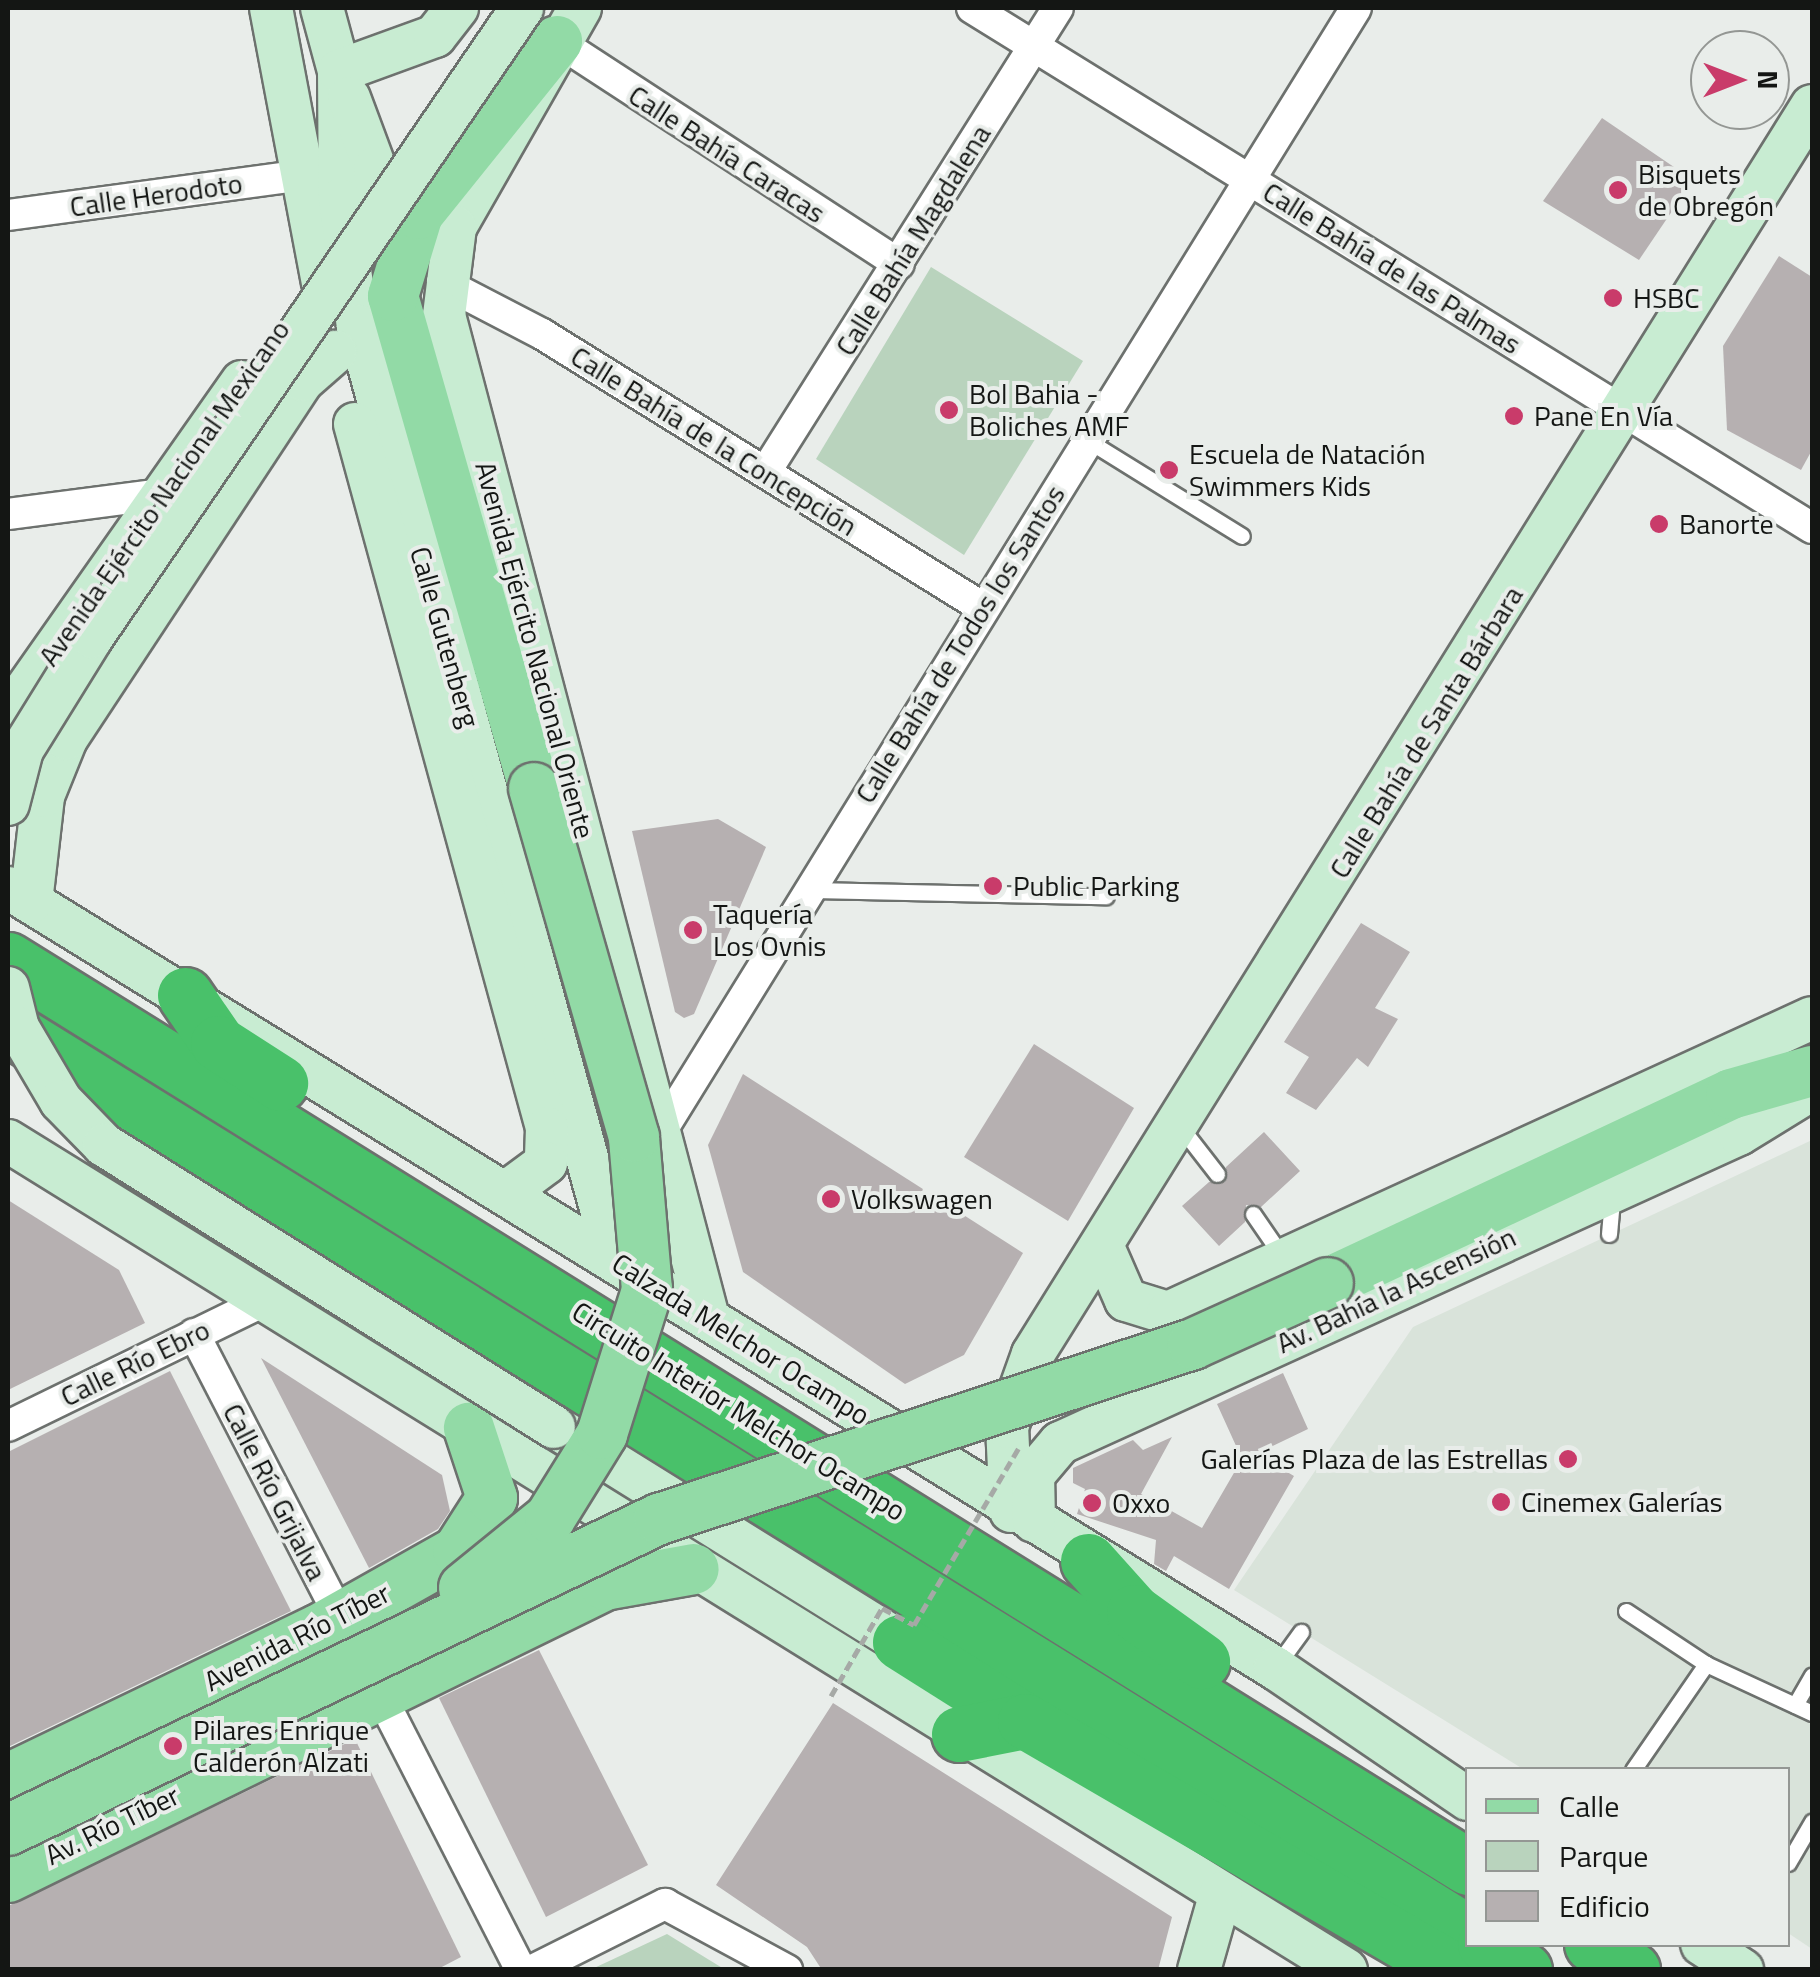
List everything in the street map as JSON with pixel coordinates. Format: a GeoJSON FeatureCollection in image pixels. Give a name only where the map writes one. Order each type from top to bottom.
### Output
{"type":"FeatureCollection","features":[{"type":"Feature","properties":{"kind":"highway","name":"Circuito Interior Melchor Ocampo"},"geometry":{"type":"LineString","coordinates":[[8,960],[497,1259],[1465,1865]]}},
{"type":"Feature","properties":{"kind":"highway"},"geometry":{"type":"LineString","coordinates":[[185,995],[218,1043],[442,1188],[497,1259]]}},
{"type":"Feature","properties":{"kind":"highway","name":"Circuito Interior Melchor Ocampo"},"geometry":{"type":"LineString","coordinates":[[8,1028],[1465,1931]]}},
{"type":"Feature","properties":{"kind":"highway"},"geometry":{"type":"LineString","coordinates":[[1088,1561],[1134,1612],[1223,1676],[1298,1760]]}},
{"type":"Feature","properties":{"kind":"highway"},"geometry":{"type":"LineString","coordinates":[[900,1642],[1026,1721],[1454,1970]]}},
{"type":"Feature","properties":{"kind":"highway"},"geometry":{"type":"LineString","coordinates":[[947,1727],[1026,1721]]}},
{"type":"Feature","properties":{"kind":"highway"},"geometry":{"type":"LineString","coordinates":[[1490,1947],[1524,1970]]}},
{"type":"Feature","properties":{"kind":"highway"},"geometry":{"type":"LineString","coordinates":[[1597,1947],[1632,1970]]}},
{"type":"Feature","properties":{"kind":"main road","name":"Calle Gutenberg"},"geometry":{"type":"LineString","coordinates":[[271,8],[335,352],[517,959],[615,1260]]}},
{"type":"Feature","properties":{"kind":"main road","name":"Calle Gutenberg"},"geometry":{"type":"LineString","coordinates":[[322,8],[339,71],[340,200],[358,326],[517,959],[549,1145],[540,1171],[507,1192]]}},
{"type":"Feature","properties":{"kind":"main road"},"geometry":{"type":"LineString","coordinates":[[406,1636],[550,1518],[612,1408],[646,1290],[634,1138],[393,296],[374,168],[339,71],[435,36],[457,8]]}},
{"type":"Feature","properties":{"kind":"main road"},"geometry":{"type":"LineString","coordinates":[[393,296],[418,214],[553,19]]}},
{"type":"Feature","properties":{"kind":"main road"},"geometry":{"type":"LineString","coordinates":[[8,804],[22,750],[92,637],[553,19]]}},
{"type":"Feature","properties":{"kind":"main road","name":"Avenida Ejército Nacional Oriente"},"geometry":{"type":"LineString","coordinates":[[553,19],[526,114],[455,227],[442,282],[708,1318]]}},
{"type":"Feature","properties":{"kind":"main road","name":"Calle Bahía de Santa Bárbara"},"geometry":{"type":"LineString","coordinates":[[1032,1354],[1626,412],[1812,106]]}},
{"type":"Feature","properties":{"kind":"main road","name":"Avenida Ejército Nacional Mexicano"},"geometry":{"type":"LineString","coordinates":[[8,715],[322,272]]}},
{"type":"Feature","properties":{"kind":"main road"},"geometry":{"type":"LineString","coordinates":[[19,895],[43,796],[66,739],[303,380],[335,352]]}},
{"type":"Feature","properties":{"kind":"main road","name":"Calzada Melchor Ocampo"},"geometry":{"type":"LineString","coordinates":[[19,895],[507,1192],[1088,1561],[1275,1668],[1465,1798]]}},
{"type":"Feature","properties":{"kind":"main road"},"geometry":{"type":"LineString","coordinates":[[517,959],[610,930]]}},
{"type":"Feature","properties":{"kind":"main road"},"geometry":{"type":"LineString","coordinates":[[8,988],[18,1028],[61,1100],[104,1145],[900,1642],[947,1727]]}},
{"type":"Feature","properties":{"kind":"main road"},"geometry":{"type":"LineString","coordinates":[[8,1830],[406,1636],[659,1520],[1192,1344],[1307,1272],[1812,1018]]}},
{"type":"Feature","properties":{"kind":"main road"},"geometry":{"type":"LineString","coordinates":[[1102,1245],[1126,1300],[1142,1311],[1168,1313],[1307,1272],[1732,1094],[1812,1071]]}},
{"type":"Feature","properties":{"kind":"main road","name":"Av. Bahía la Ascensión"},"geometry":{"type":"LineString","coordinates":[[1023,1518],[1033,1475],[1060,1443],[1620,1188],[1812,1089]]}},
{"type":"Feature","properties":{"kind":"main road"},"geometry":{"type":"LineString","coordinates":[[8,1141],[947,1727],[1346,1970]]}},
{"type":"Feature","properties":{"kind":"main road"},"geometry":{"type":"LineString","coordinates":[[1023,1518],[1007,1427],[1032,1354]]}},
{"type":"Feature","properties":{"kind":"main road"},"geometry":{"type":"LineString","coordinates":[[876,1423],[986,1388],[1032,1354]]}},
{"type":"Feature","properties":{"kind":"main road","name":"Avenida Río Tíber"},"geometry":{"type":"LineString","coordinates":[[8,1779],[329,1624],[443,1562],[479,1530],[492,1481],[469,1428]]}},
{"type":"Feature","properties":{"kind":"main road"},"geometry":{"type":"LineString","coordinates":[[329,1624],[336,1650],[367,1698],[616,1580],[694,1569]]}},
{"type":"Feature","properties":{"kind":"main road","name":"Av. Río Tíber"},"geometry":{"type":"LineString","coordinates":[[8,1877],[367,1698]]}},
{"type":"Feature","properties":{"kind":"main road"},"geometry":{"type":"LineString","coordinates":[[1199,1970],[1221,1893]]}},
{"type":"Feature","properties":{"kind":"street","name":"Calle Bahía de las Palmas"},"geometry":{"type":"LineString","coordinates":[[972,8],[1812,528]]}},
{"type":"Feature","properties":{"kind":"street","name":"Calle Bahía Magdalena"},"geometry":{"type":"LineString","coordinates":[[766,471],[1058,8]]}},
{"type":"Feature","properties":{"kind":"street","name":"Calle Bahía de Todos los Santos"},"geometry":{"type":"LineString","coordinates":[[662,1130],[1356,8]]}},
{"type":"Feature","properties":{"kind":"street","name":"Calle Bahía Caracas"},"geometry":{"type":"LineString","coordinates":[[553,19],[899,264]]}},
{"type":"Feature","properties":{"kind":"street","name":"Calle Herodoto"},"geometry":{"type":"LineString","coordinates":[[8,215],[304,175]]}},
{"type":"Feature","properties":{"kind":"street","name":"Calle Bahía de la Concepción"},"geometry":{"type":"LineString","coordinates":[[442,282],[766,471],[982,608]]}},
{"type":"Feature","properties":{"kind":"street"},"geometry":{"type":"LineString","coordinates":[[8,514],[161,494]]}},
{"type":"Feature","properties":{"kind":"street","name":"Calle Río Ebro"},"geometry":{"type":"LineString","coordinates":[[8,1426],[264,1301]]}},
{"type":"Feature","properties":{"kind":"street","name":"Calle Río Grijalva"},"geometry":{"type":"LineString","coordinates":[[194,1334],[329,1624]]}},
{"type":"Feature","properties":{"kind":"street"},"geometry":{"type":"LineString","coordinates":[[367,1698],[522,1970]]}},
{"type":"Feature","properties":{"kind":"street"},"geometry":{"type":"LineString","coordinates":[[533,1970],[665,1904],[787,1970]]}},
{"type":"Feature","properties":{"kind":"lane"},"geometry":{"type":"LineString","coordinates":[[1086,440],[1242,536]]}},
{"type":"Feature","properties":{"kind":"lane"},"geometry":{"type":"LineString","coordinates":[[809,890],[1106,896]]}},
{"type":"Feature","properties":{"kind":"lane"},"geometry":{"type":"LineString","coordinates":[[1179,1125],[1217,1174]]}},
{"type":"Feature","properties":{"kind":"lane"},"geometry":{"type":"LineString","coordinates":[[1609,1234],[1608,1206],[1620,1188]]}},
{"type":"Feature","properties":{"kind":"lane"},"geometry":{"type":"LineString","coordinates":[[1253,1214],[1307,1272]]}},
{"type":"Feature","properties":{"kind":"lane"},"geometry":{"type":"LineString","coordinates":[[1626,1611],[1706,1664],[1812,1713]]}},
{"type":"Feature","properties":{"kind":"lane"},"geometry":{"type":"LineString","coordinates":[[1275,1668],[1301,1632]]}},
{"type":"Feature","properties":{"kind":"lane"},"geometry":{"type":"LineString","coordinates":[[1635,1767],[1706,1664]]}},
{"type":"Feature","properties":{"kind":"lane"},"geometry":{"type":"LineString","coordinates":[[1794,1705],[1812,1676]]}},
{"type":"Feature","properties":{"kind":"lane"},"geometry":{"type":"LineString","coordinates":[[1790,1860],[1812,1822]]}},
{"type":"Feature","properties":{"kind":"path"},"geometry":{"type":"LineString","coordinates":[[831,1696],[882,1608],[914,1625],[1022,1444]]}},
{"type":"Feature","properties":{"kind":"shaded area","name":"Galerías Plaza de las Estrellas"},"geometry":{"type":"Polygon","coordinates":[[[1812,1140],[1812,1949],[1790,1934],[1790,1767],[1520,1767],[1234,1590],[1413,1327],[1812,1140]]]}},
{"type":"Feature","properties":{"kind":"green space","name":"Bol Bahia - Boliches AMF"},"geometry":{"type":"Polygon","coordinates":[[[931,267],[1083,361],[964,555],[816,459],[931,267]]]}},
{"type":"Feature","properties":{"kind":"green space"},"geometry":{"type":"Polygon","coordinates":[[[667,1934],[724,1969],[592,1969],[667,1934]]]}},
{"type":"Feature","properties":{"kind":"building","name":"Bisquets de Obregón"},"geometry":{"type":"Polygon","coordinates":[[[1602,118],[1693,180],[1639,260],[1543,201],[1602,118]]]}},
{"type":"Feature","properties":{"kind":"building"},"geometry":{"type":"Polygon","coordinates":[[[1779,256],[1812,277],[1812,450],[1801,470],[1727,430],[1723,346],[1779,256]]]}},
{"type":"Feature","properties":{"kind":"building","name":"Taquería Los Ovnis"},"geometry":{"type":"Polygon","coordinates":[[[718,819],[766,847],[694,1014],[684,1018],[675,1012],[632,831],[718,819]]]}},
{"type":"Feature","properties":{"kind":"building"},"geometry":{"type":"Polygon","coordinates":[[[1361,923],[1410,952],[1375,1008],[1398,1019],[1368,1067],[1357,1058],[1316,1110],[1286,1093],[1309,1057],[1284,1042],[1361,923]]]}},
{"type":"Feature","properties":{"kind":"building"},"geometry":{"type":"Polygon","coordinates":[[[1034,1044],[1134,1108],[1068,1221],[964,1157],[1034,1044]]]}},
{"type":"Feature","properties":{"kind":"building","name":"Volkswagen"},"geometry":{"type":"Polygon","coordinates":[[[743,1074],[1023,1253],[964,1355],[905,1384],[743,1272],[708,1145],[743,1074]]]}},
{"type":"Feature","properties":{"kind":"building"},"geometry":{"type":"Polygon","coordinates":[[[1264,1132],[1300,1171],[1261,1207],[1246,1205],[1245,1222],[1219,1246],[1182,1206],[1209,1182],[1225,1182],[1226,1167],[1264,1132]]]}},
{"type":"Feature","properties":{"kind":"building"},"geometry":{"type":"Polygon","coordinates":[[[8,1200],[119,1270],[145,1323],[8,1390],[8,1200]]]}},
{"type":"Feature","properties":{"kind":"building"},"geometry":{"type":"Polygon","coordinates":[[[261,1358],[442,1475],[450,1511],[438,1529],[369,1568],[261,1358]]]}},
{"type":"Feature","properties":{"kind":"building"},"geometry":{"type":"Polygon","coordinates":[[[170,1371],[291,1611],[8,1747],[8,1452],[170,1371]]]}},
{"type":"Feature","properties":{"kind":"building"},"geometry":{"type":"Polygon","coordinates":[[[1283,1373],[1308,1429],[1256,1454],[1294,1476],[1229,1589],[1174,1556],[1166,1571],[1154,1564],[1156,1540],[1077,1514],[1085,1489],[1073,1483],[1073,1468],[1133,1440],[1143,1450],[1172,1437],[1141,1494],[1202,1528],[1242,1459],[1217,1404],[1283,1373]]]}},
{"type":"Feature","properties":{"kind":"building"},"geometry":{"type":"Polygon","coordinates":[[[539,1650],[648,1865],[546,1917],[439,1698],[539,1650]]]}},
{"type":"Feature","properties":{"kind":"building"},"geometry":{"type":"Polygon","coordinates":[[[833,1703],[1172,1917],[1158,1970],[822,1970],[807,1947],[716,1885],[833,1703]]]}},
{"type":"Feature","properties":{"kind":"building"},"geometry":{"type":"Polygon","coordinates":[[[355,1739],[461,1957],[436,1970],[8,1970],[8,1906],[355,1739]]]}},
{"type":"Feature","properties":{"kind":"place","name":"Bisquets de Obregón"},"geometry":{"type":"Point","coordinates":[1618,190]}},
{"type":"Feature","properties":{"kind":"place","name":"HSBC"},"geometry":{"type":"Point","coordinates":[1613,298]}},
{"type":"Feature","properties":{"kind":"place","name":"Bol Bahia - Boliches AMF"},"geometry":{"type":"Point","coordinates":[949,410]}},
{"type":"Feature","properties":{"kind":"place","name":"Pane En Vía"},"geometry":{"type":"Point","coordinates":[1514,416]}},
{"type":"Feature","properties":{"kind":"place","name":"Escuela de Natación Swimmers Kids"},"geometry":{"type":"Point","coordinates":[1169,470]}},
{"type":"Feature","properties":{"kind":"place","name":"Banorte"},"geometry":{"type":"Point","coordinates":[1659,524]}},
{"type":"Feature","properties":{"kind":"place","name":"Public Parking"},"geometry":{"type":"Point","coordinates":[993,886]}},
{"type":"Feature","properties":{"kind":"place","name":"Taquería Los Ovnis"},"geometry":{"type":"Point","coordinates":[693,930]}},
{"type":"Feature","properties":{"kind":"place","name":"Volkswagen"},"geometry":{"type":"Point","coordinates":[831,1199]}},
{"type":"Feature","properties":{"kind":"place","name":"Galerías Plaza de las Estrellas"},"geometry":{"type":"Point","coordinates":[1568,1459]}},
{"type":"Feature","properties":{"kind":"place","name":"Cinemex Galerías"},"geometry":{"type":"Point","coordinates":[1501,1502]}},
{"type":"Feature","properties":{"kind":"place","name":"Oxxo"},"geometry":{"type":"Point","coordinates":[1092,1503]}},
{"type":"Feature","properties":{"kind":"place","name":"Pilares Enrique Calderón Alzati"},"geometry":{"type":"Point","coordinates":[173,1746]}}]}
